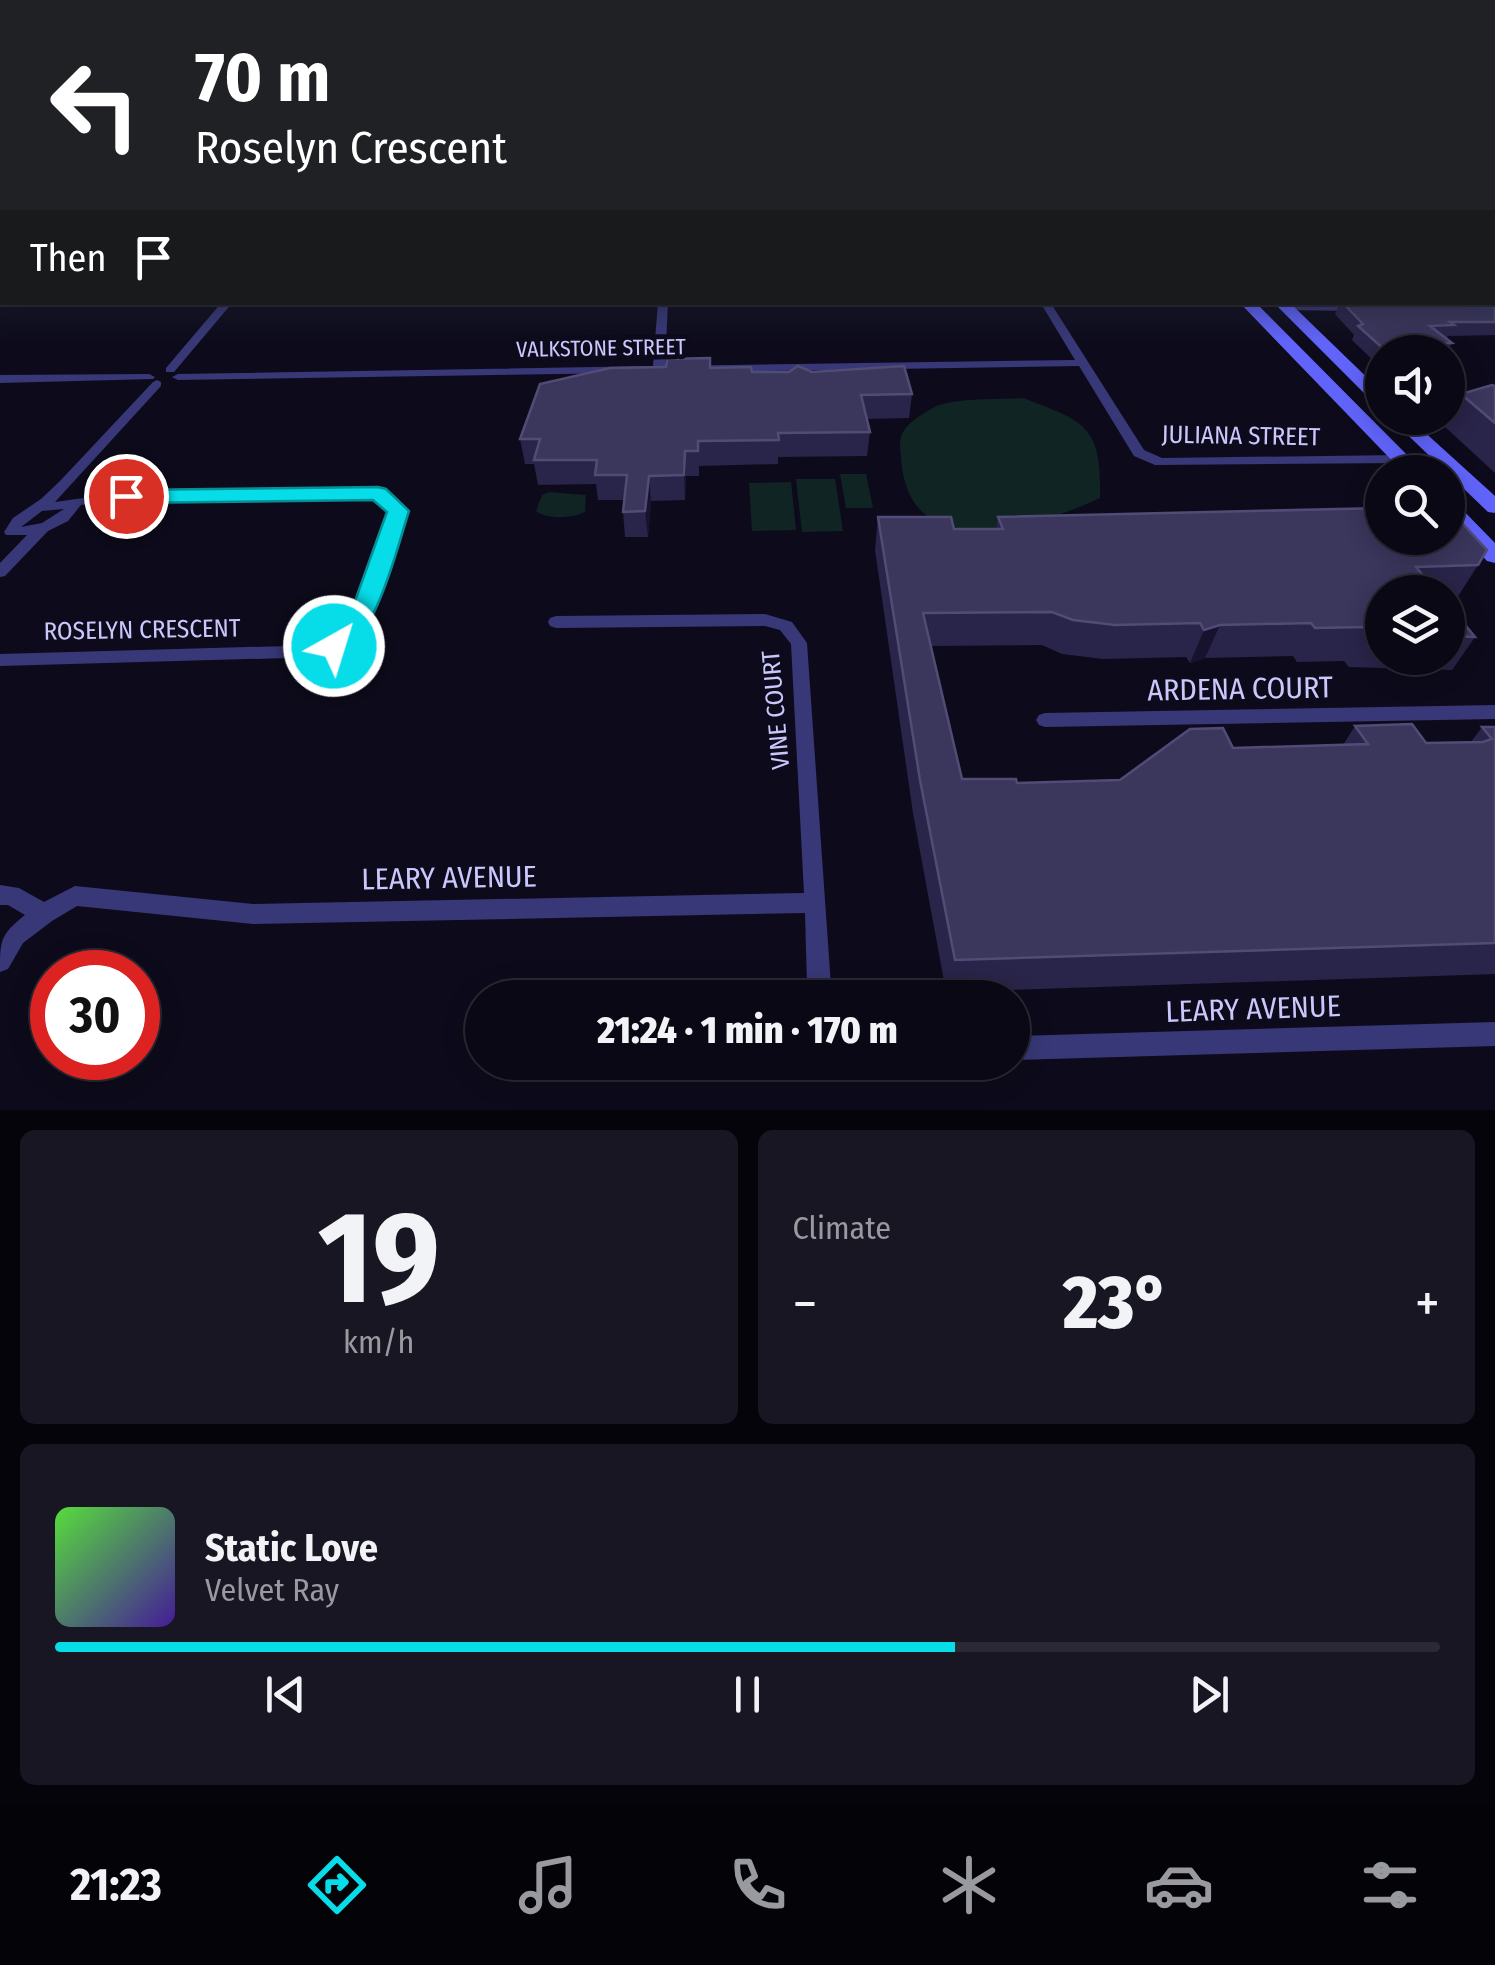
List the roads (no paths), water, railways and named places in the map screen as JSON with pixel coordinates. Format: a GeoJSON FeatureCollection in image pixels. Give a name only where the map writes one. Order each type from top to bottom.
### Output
{"type":"FeatureCollection","features":[{"type":"Feature","properties":{"kind":"main road"},"geometry":{"type":"LineString","coordinates":[[1249,305],[1397,455]]}},
{"type":"Feature","properties":{"kind":"main road"},"geometry":{"type":"LineString","coordinates":[[1283,306],[1365,386]]}},
{"type":"Feature","properties":{"kind":"main road"},"geometry":{"type":"LineString","coordinates":[[1417,435],[1495,507]]}},
{"type":"Feature","properties":{"kind":"main road"},"geometry":{"type":"LineString","coordinates":[[1465,525],[1495,556]]}},
{"type":"Feature","properties":{"kind":"street"},"geometry":{"type":"LineString","coordinates":[[0,379],[153,381],[174,373],[226,305]]}},
{"type":"Feature","properties":{"kind":"street"},"geometry":{"type":"LineString","coordinates":[[659,367],[663,305]]}},
{"type":"Feature","properties":{"kind":"street","name":"JULIANA STREET"},"geometry":{"type":"LineString","coordinates":[[1047,305],[1139,452],[1160,462],[1365,465]]}},
{"type":"Feature","properties":{"kind":"street"},"geometry":{"type":"LineString","coordinates":[[1283,306],[1363,308]]}},
{"type":"Feature","properties":{"kind":"street","name":"VALKSTONE STREET"},"geometry":{"type":"LineString","coordinates":[[174,373],[1084,363]]}},
{"type":"Feature","properties":{"kind":"street"},"geometry":{"type":"LineString","coordinates":[[0,569],[9,528],[42,507],[83,466],[153,381]]}},
{"type":"Feature","properties":{"kind":"street"},"geometry":{"type":"LineString","coordinates":[[63,518],[73,502],[83,466]]}},
{"type":"Feature","properties":{"kind":"street","name":"ROSELYN CRESCENT"},"geometry":{"type":"LineString","coordinates":[[0,660],[288,652],[334,646],[361,619],[398,511],[378,493],[126,496],[42,507]]}},
{"type":"Feature","properties":{"kind":"street","name":"ROSELYN CRESCENT"},"geometry":{"type":"LineString","coordinates":[[42,529],[126,496]]}},
{"type":"Feature","properties":{"kind":"street"},"geometry":{"type":"LineString","coordinates":[[9,528],[42,529]]}},
{"type":"Feature","properties":{"kind":"street"},"geometry":{"type":"LineString","coordinates":[[0,569],[42,529]]}},
{"type":"Feature","properties":{"kind":"street","name":"VINE COURT"},"geometry":{"type":"LineString","coordinates":[[556,622],[766,620],[786,626],[799,643],[814,903]]}},
{"type":"Feature","properties":{"kind":"street","name":"ARDENA COURT"},"geometry":{"type":"LineString","coordinates":[[1045,720],[1495,712]]}},
{"type":"Feature","properties":{"kind":"street"},"geometry":{"type":"LineString","coordinates":[[0,895],[12,895],[44,914],[15,936],[0,961]]}},
{"type":"Feature","properties":{"kind":"street","name":"LEARY AVENUE"},"geometry":{"type":"LineString","coordinates":[[44,914],[75,896],[254,914],[814,903]]}},
{"type":"Feature","properties":{"kind":"street"},"geometry":{"type":"LineString","coordinates":[[814,903],[819,980]]}},
{"type":"Feature","properties":{"kind":"street","name":"LEARY AVENUE"},"geometry":{"type":"LineString","coordinates":[[1030,1047],[1495,1034]]}}]}
